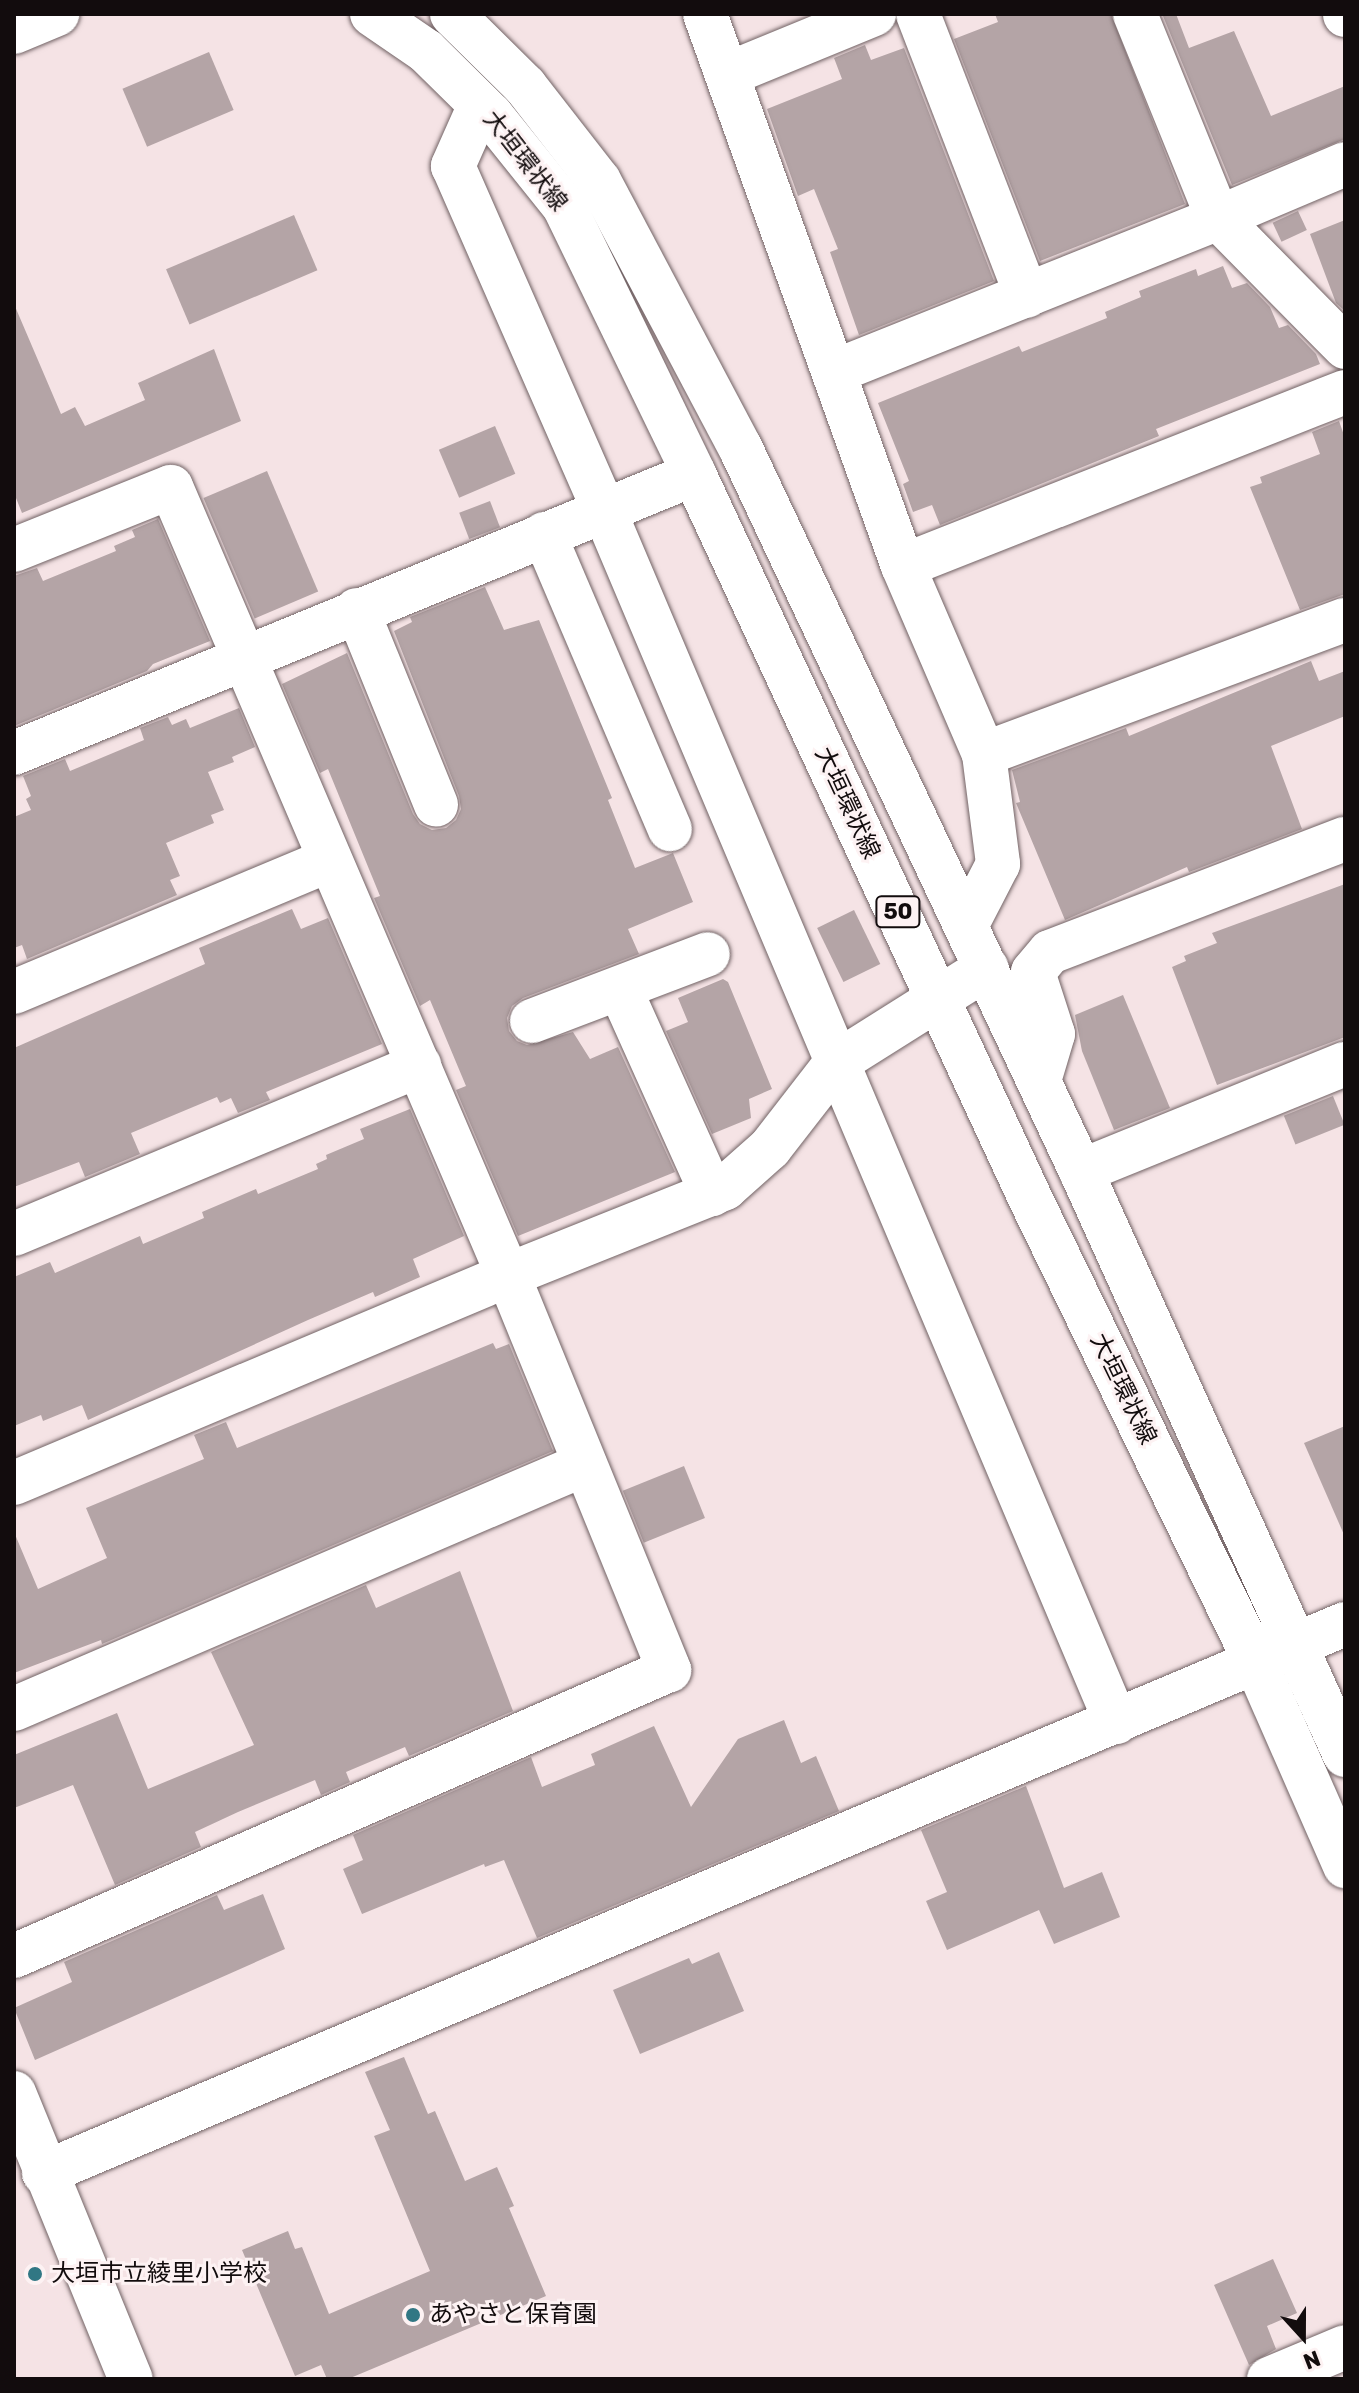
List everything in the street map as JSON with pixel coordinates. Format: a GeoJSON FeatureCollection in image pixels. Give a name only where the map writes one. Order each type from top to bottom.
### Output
{"type":"FeatureCollection","features":[{"type":"Feature","properties":{"kind":"street"},"geometry":{"type":"LineString","coordinates":[[14,32],[57,14]]}},
{"type":"Feature","properties":{"kind":"street","name":"大垣環状線"},"geometry":{"type":"LineString","coordinates":[[372,14],[426,51],[480,105],[564,206],[694,474],[1030,1198],[1256,1663],[1345,1866]]}},
{"type":"Feature","properties":{"kind":"street","name":"大垣環状線"},"geometry":{"type":"LineString","coordinates":[[452,14],[525,86],[599,181],[740,447],[967,924],[1345,1755]]}},
{"type":"Feature","properties":{"kind":"street"},"geometry":{"type":"LineString","coordinates":[[705,14],[836,371],[903,566],[984,754],[998,864],[967,924]]}},
{"type":"Feature","properties":{"kind":"street"},"geometry":{"type":"LineString","coordinates":[[728,74],[874,14]]}},
{"type":"Feature","properties":{"kind":"street"},"geometry":{"type":"LineString","coordinates":[[918,14],[1027,296]]}},
{"type":"Feature","properties":{"kind":"street"},"geometry":{"type":"LineString","coordinates":[[1135,14],[1218,218],[1345,347]]}},
{"type":"Feature","properties":{"kind":"street"},"geometry":{"type":"LineString","coordinates":[[480,105],[453,166],[604,510],[1116,1722]]}},
{"type":"Feature","properties":{"kind":"street"},"geometry":{"type":"LineString","coordinates":[[836,371],[1027,296],[1345,164]]}},
{"type":"Feature","properties":{"kind":"street"},"geometry":{"type":"LineString","coordinates":[[903,566],[1345,392]]}},
{"type":"Feature","properties":{"kind":"street"},"geometry":{"type":"LineString","coordinates":[[14,753],[243,656],[694,474]]}},
{"type":"Feature","properties":{"kind":"street"},"geometry":{"type":"LineString","coordinates":[[14,550],[171,487],[508,1275],[669,1670],[14,1956]]}},
{"type":"Feature","properties":{"kind":"street"},"geometry":{"type":"LineString","coordinates":[[544,534],[670,829]]}},
{"type":"Feature","properties":{"kind":"street"},"geometry":{"type":"LineString","coordinates":[[357,610],[436,805]]}},
{"type":"Feature","properties":{"kind":"street"},"geometry":{"type":"LineString","coordinates":[[984,754],[1345,620]]}},
{"type":"Feature","properties":{"kind":"street"},"geometry":{"type":"LineString","coordinates":[[1039,1081],[1053,1034],[1033,972],[1050,952],[1345,839]]}},
{"type":"Feature","properties":{"kind":"street"},"geometry":{"type":"LineString","coordinates":[[14,992],[330,860]]}},
{"type":"Feature","properties":{"kind":"street"},"geometry":{"type":"LineString","coordinates":[[532,1021],[708,954]]}},
{"type":"Feature","properties":{"kind":"street"},"geometry":{"type":"LineString","coordinates":[[14,1483],[508,1275],[725,1188],[770,1148],[836,1063],[987,968]]}},
{"type":"Feature","properties":{"kind":"street"},"geometry":{"type":"LineString","coordinates":[[620,989],[712,1194]]}},
{"type":"Feature","properties":{"kind":"street"},"geometry":{"type":"LineString","coordinates":[[1081,1171],[1345,1064]]}},
{"type":"Feature","properties":{"kind":"street"},"geometry":{"type":"LineString","coordinates":[[14,1234],[419,1065]]}},
{"type":"Feature","properties":{"kind":"street"},"geometry":{"type":"LineString","coordinates":[[14,1709],[585,1464]]}},
{"type":"Feature","properties":{"kind":"street"},"geometry":{"type":"LineString","coordinates":[[44,2173],[1345,1624]]}},
{"type":"Feature","properties":{"kind":"street"},"geometry":{"type":"LineString","coordinates":[[14,2093],[44,2173],[131,2379]]}},
{"type":"Feature","properties":{"kind":"street"},"geometry":{"type":"LineString","coordinates":[[1269,2379],[1345,2347]]}},
{"type":"Feature","properties":{"kind":"building"},"geometry":{"type":"Polygon","coordinates":[[[995,14],[1111,14],[1185,204],[1040,261],[954,39],[998,22],[995,14]]]}},
{"type":"Feature","properties":{"kind":"building"},"geometry":{"type":"Polygon","coordinates":[[[1176,14],[1189,48],[1234,31],[1271,116],[1345,86],[1345,139],[1232,185],[1163,16],[1176,14]]]}},
{"type":"Feature","properties":{"kind":"building"},"geometry":{"type":"Polygon","coordinates":[[[865,45],[871,60],[904,48],[994,281],[859,335],[830,252],[838,249],[814,189],[798,196],[767,109],[842,79],[834,58],[865,45]]]}},
{"type":"Feature","properties":{"kind":"building"},"geometry":{"type":"Polygon","coordinates":[[[209,52],[234,110],[147,147],[122,89],[209,52]]]}},
{"type":"Feature","properties":{"kind":"building"},"geometry":{"type":"Polygon","coordinates":[[[1298,211],[1307,230],[1281,242],[1273,223],[1298,211]]]}},
{"type":"Feature","properties":{"kind":"building"},"geometry":{"type":"Polygon","coordinates":[[[294,215],[317,270],[189,325],[166,269],[294,215]]]}},
{"type":"Feature","properties":{"kind":"building"},"geometry":{"type":"Polygon","coordinates":[[[1345,220],[1345,311],[1336,303],[1310,234],[1345,220]]]}},
{"type":"Feature","properties":{"kind":"building"},"geometry":{"type":"Polygon","coordinates":[[[1223,266],[1232,288],[1247,283],[1270,307],[1279,328],[1288,325],[1316,354],[1320,364],[1156,429],[1159,436],[940,525],[932,505],[913,512],[903,484],[909,481],[878,403],[1019,346],[1022,352],[1107,318],[1105,312],[1141,297],[1139,291],[1196,269],[1198,276],[1223,266]]]}},
{"type":"Feature","properties":{"kind":"building"},"geometry":{"type":"Polygon","coordinates":[[[14,304],[61,414],[75,407],[85,426],[145,400],[138,383],[214,349],[241,421],[22,513],[14,493],[14,304]]]}},
{"type":"Feature","properties":{"kind":"building"},"geometry":{"type":"Polygon","coordinates":[[[1339,421],[1345,438],[1345,594],[1300,610],[1250,487],[1262,483],[1260,477],[1320,454],[1312,432],[1339,421]]]}},
{"type":"Feature","properties":{"kind":"building"},"geometry":{"type":"Polygon","coordinates":[[[495,426],[515,474],[459,498],[439,450],[495,426]]]}},
{"type":"Feature","properties":{"kind":"building"},"geometry":{"type":"Polygon","coordinates":[[[267,471],[318,592],[255,619],[203,498],[267,471]]]}},
{"type":"Feature","properties":{"kind":"building"},"geometry":{"type":"Polygon","coordinates":[[[490,501],[500,527],[469,539],[459,513],[490,501]]]}},
{"type":"Feature","properties":{"kind":"building"},"geometry":{"type":"Polygon","coordinates":[[[158,519],[210,641],[153,664],[147,671],[14,726],[14,576],[37,568],[43,581],[116,551],[114,546],[135,537],[132,530],[158,519]]]}},
{"type":"Feature","properties":{"kind":"building"},"geometry":{"type":"Polygon","coordinates":[[[485,587],[504,630],[539,620],[612,798],[608,800],[635,868],[673,853],[693,902],[628,929],[639,954],[523,998],[512,1006],[507,1018],[509,1031],[517,1041],[527,1045],[573,1032],[590,1059],[618,1047],[675,1172],[518,1236],[456,1090],[466,1086],[430,1000],[420,1006],[374,898],[380,896],[328,769],[320,773],[282,684],[347,653],[413,814],[420,824],[432,830],[446,828],[456,820],[461,809],[459,796],[394,631],[412,622],[410,617],[485,587]]]}},
{"type":"Feature","properties":{"kind":"building"},"geometry":{"type":"Polygon","coordinates":[[[1311,661],[1319,681],[1345,671],[1345,716],[1271,746],[1302,829],[1189,872],[1187,867],[1065,920],[1016,803],[1020,802],[1012,770],[1126,728],[1129,736],[1311,661]]]}},
{"type":"Feature","properties":{"kind":"building"},"geometry":{"type":"Polygon","coordinates":[[[239,708],[255,747],[232,757],[234,762],[208,772],[224,810],[211,815],[214,823],[166,843],[180,876],[170,880],[177,895],[27,959],[22,945],[14,948],[14,817],[31,810],[26,799],[31,796],[23,776],[65,759],[70,771],[144,740],[140,728],[168,717],[172,725],[186,719],[190,728],[239,708]]]}},
{"type":"Feature","properties":{"kind":"building"},"geometry":{"type":"Polygon","coordinates":[[[1345,884],[1345,1037],[1217,1085],[1172,967],[1186,961],[1184,956],[1217,943],[1212,933],[1345,884]]]}},
{"type":"Feature","properties":{"kind":"building"},"geometry":{"type":"Polygon","coordinates":[[[292,909],[301,929],[328,918],[382,1044],[266,1092],[270,1100],[238,1113],[231,1098],[220,1103],[217,1097],[131,1133],[140,1154],[85,1177],[79,1162],[14,1187],[14,1048],[205,964],[199,948],[292,909]]]}},
{"type":"Feature","properties":{"kind":"building"},"geometry":{"type":"Polygon","coordinates":[[[854,910],[880,964],[843,982],[817,928],[854,910]]]}},
{"type":"Feature","properties":{"kind":"building"},"geometry":{"type":"Polygon","coordinates":[[[723,979],[728,982],[772,1089],[749,1099],[751,1118],[712,1134],[666,1031],[688,1022],[678,998],[723,979]]]}},
{"type":"Feature","properties":{"kind":"building"},"geometry":{"type":"Polygon","coordinates":[[[1123,995],[1170,1108],[1114,1130],[1082,1051],[1075,1015],[1123,995]]]}},
{"type":"Feature","properties":{"kind":"building"},"geometry":{"type":"Polygon","coordinates":[[[1333,1096],[1345,1125],[1295,1145],[1284,1116],[1333,1096]]]}},
{"type":"Feature","properties":{"kind":"building"},"geometry":{"type":"Polygon","coordinates":[[[410,1109],[464,1236],[413,1259],[420,1277],[375,1297],[373,1292],[88,1420],[82,1405],[43,1421],[41,1415],[14,1426],[14,1277],[50,1262],[55,1273],[140,1236],[143,1244],[204,1218],[202,1212],[256,1189],[258,1194],[318,1169],[316,1164],[327,1159],[326,1155],[364,1139],[360,1129],[410,1109]]]}},
{"type":"Feature","properties":{"kind":"building"},"geometry":{"type":"Polygon","coordinates":[[[493,1343],[496,1349],[509,1344],[553,1451],[102,1644],[101,1640],[14,1673],[14,1532],[38,1589],[107,1558],[86,1508],[204,1459],[194,1435],[226,1422],[237,1448],[493,1343]]]}},
{"type":"Feature","properties":{"kind":"building"},"geometry":{"type":"Polygon","coordinates":[[[1345,1426],[1345,1537],[1304,1443],[1345,1426]]]}},
{"type":"Feature","properties":{"kind":"building"},"geometry":{"type":"Polygon","coordinates":[[[684,1466],[705,1518],[644,1543],[623,1491],[684,1466]]]}},
{"type":"Feature","properties":{"kind":"building"},"geometry":{"type":"Polygon","coordinates":[[[460,1571],[513,1711],[409,1756],[405,1747],[346,1772],[350,1782],[321,1795],[315,1780],[238,1812],[195,1832],[201,1847],[115,1885],[73,1785],[14,1808],[14,1755],[117,1713],[148,1789],[254,1745],[211,1652],[366,1585],[376,1608],[460,1571]]]}},
{"type":"Feature","properties":{"kind":"building"},"geometry":{"type":"Polygon","coordinates":[[[784,1720],[801,1763],[816,1756],[839,1811],[537,1938],[504,1860],[485,1867],[484,1864],[362,1914],[343,1869],[363,1860],[353,1835],[531,1757],[542,1787],[595,1765],[591,1754],[654,1726],[691,1807],[738,1739],[784,1720]]]}},
{"type":"Feature","properties":{"kind":"building"},"geometry":{"type":"Polygon","coordinates":[[[1026,1786],[1064,1888],[1102,1872],[1120,1917],[1054,1944],[1039,1910],[947,1950],[926,1901],[947,1892],[921,1830],[1026,1786]]]}},
{"type":"Feature","properties":{"kind":"building"},"geometry":{"type":"Polygon","coordinates":[[[263,1894],[285,1949],[35,2060],[14,2008],[72,1982],[64,1962],[217,1895],[224,1910],[263,1894]]]}},
{"type":"Feature","properties":{"kind":"building"},"geometry":{"type":"Polygon","coordinates":[[[719,1952],[744,2011],[640,2054],[613,1990],[689,1958],[692,1964],[719,1952]]]}},
{"type":"Feature","properties":{"kind":"building"},"geometry":{"type":"Polygon","coordinates":[[[404,2057],[428,2114],[435,2111],[465,2181],[497,2167],[514,2206],[509,2208],[546,2296],[348,2379],[327,2379],[321,2365],[295,2376],[242,2250],[288,2231],[295,2249],[302,2247],[329,2314],[430,2271],[374,2136],[390,2130],[365,2072],[404,2057]]]}},
{"type":"Feature","properties":{"kind":"building"},"geometry":{"type":"Polygon","coordinates":[[[1273,2259],[1297,2313],[1267,2326],[1276,2349],[1249,2365],[1214,2285],[1273,2259]]]}},
{"type":"Feature","properties":{"kind":"place","name":"大垣市立綾里小学校"},"geometry":{"type":"Point","coordinates":[35,2274]}},
{"type":"Feature","properties":{"kind":"place","name":"あやさと保育園"},"geometry":{"type":"Point","coordinates":[413,2315]}}]}
